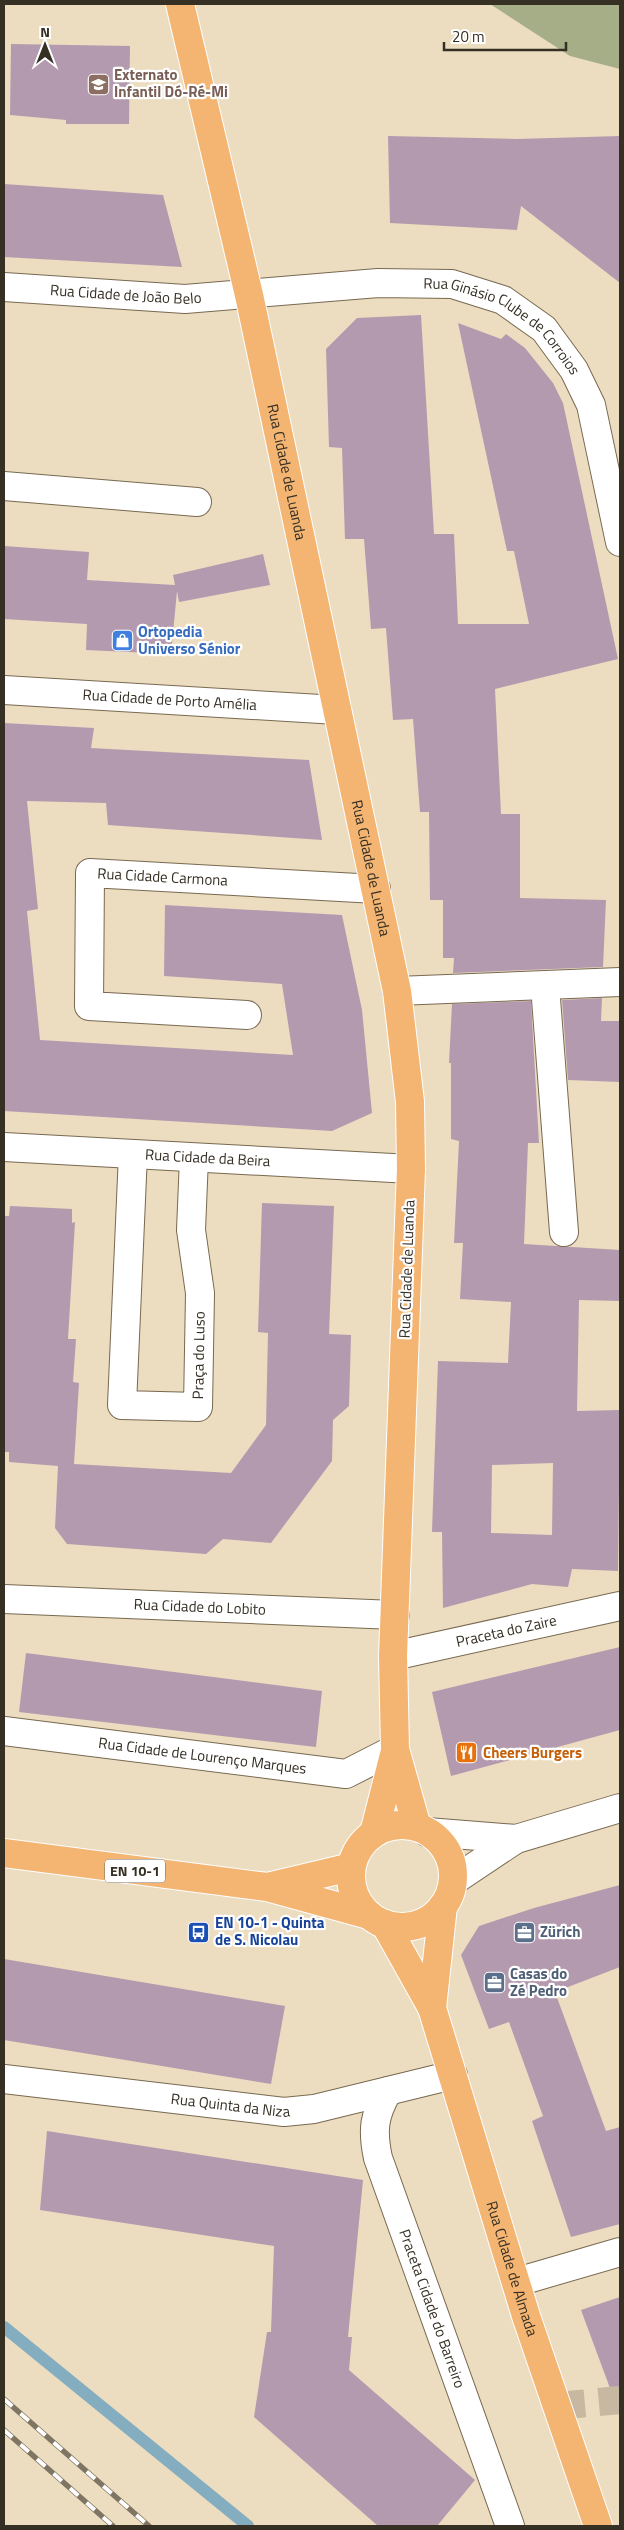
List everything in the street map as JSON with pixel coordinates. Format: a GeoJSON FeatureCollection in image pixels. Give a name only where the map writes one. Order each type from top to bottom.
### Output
{"type":"FeatureCollection","features":[{"type":"Feature","properties":{"kind":"main road","name":"Rua Cidade de Luanda"},"geometry":{"type":"LineString","coordinates":[[180,4],[248,295],[376,889],[397,991],[410,1102],[411,1169],[393,1656],[395,1749],[374,1833]]}},
{"type":"Feature","properties":{"kind":"main road","name":"Rua Cidade de Luanda"},"geometry":{"type":"LineString","coordinates":[[395,1749],[422,1830]]}},
{"type":"Feature","properties":{"kind":"main road"},"geometry":{"type":"LineString","coordinates":[[395,1826],[422,1830],[446,1850],[452,1867],[453,1881],[443,1906],[430,1918],[418,1924],[401,1927],[377,1919],[354,1894],[351,1867],[363,1842],[374,1833],[395,1826]]}},
{"type":"Feature","properties":{"kind":"main road","name":"EN 10-1"},"geometry":{"type":"LineString","coordinates":[[4,1853],[267,1887],[377,1919]]}},
{"type":"Feature","properties":{"kind":"main road","name":"EN 10-1"},"geometry":{"type":"LineString","coordinates":[[267,1887],[351,1867]]}},
{"type":"Feature","properties":{"kind":"main road","name":"Rua Cidade de Almada"},"geometry":{"type":"LineString","coordinates":[[432,2008],[443,1906]]}},
{"type":"Feature","properties":{"kind":"main road","name":"Rua Cidade de Almada"},"geometry":{"type":"LineString","coordinates":[[377,1919],[432,2008],[526,2316],[598,2526]]}},
{"type":"Feature","properties":{"kind":"street","name":"Rua Ginásio Clube de Corroios"},"geometry":{"type":"LineString","coordinates":[[248,295],[378,283],[452,284],[503,300],[544,329],[574,370],[591,404],[619,529]]}},
{"type":"Feature","properties":{"kind":"street","name":"Rua Cidade de João Belo"},"geometry":{"type":"LineString","coordinates":[[4,287],[185,299],[248,295]]}},
{"type":"Feature","properties":{"kind":"street"},"geometry":{"type":"LineString","coordinates":[[4,486],[198,502]]}},
{"type":"Feature","properties":{"kind":"street","name":"Rua Cidade de Porto Amélia"},"geometry":{"type":"LineString","coordinates":[[4,690],[337,710]]}},
{"type":"Feature","properties":{"kind":"street","name":"Rua Cidade Carmona"},"geometry":{"type":"LineString","coordinates":[[248,1015],[90,1006],[90,873],[376,889]]}},
{"type":"Feature","properties":{"kind":"street"},"geometry":{"type":"LineString","coordinates":[[397,991],[620,982]]}},
{"type":"Feature","properties":{"kind":"street"},"geometry":{"type":"LineString","coordinates":[[545,986],[564,1232]]}},
{"type":"Feature","properties":{"kind":"street","name":"Rua Cidade da Beira"},"geometry":{"type":"LineString","coordinates":[[4,1147],[411,1169]]}},
{"type":"Feature","properties":{"kind":"street","name":"Praça do Luso"},"geometry":{"type":"LineString","coordinates":[[132,1154],[122,1405],[198,1407],[200,1293],[191,1230],[194,1158]]}},
{"type":"Feature","properties":{"kind":"street","name":"Rua Cidade do Lobito"},"geometry":{"type":"LineString","coordinates":[[4,1599],[395,1615]]}},
{"type":"Feature","properties":{"kind":"street","name":"Praceta do Zaire"},"geometry":{"type":"LineString","coordinates":[[393,1656],[620,1606]]}},
{"type":"Feature","properties":{"kind":"street","name":"Rua Cidade de Lourenço Marques"},"geometry":{"type":"LineString","coordinates":[[4,1731],[346,1774],[395,1749]]}},
{"type":"Feature","properties":{"kind":"street"},"geometry":{"type":"LineString","coordinates":[[453,1881],[516,1839],[620,1808]]}},
{"type":"Feature","properties":{"kind":"street"},"geometry":{"type":"LineString","coordinates":[[422,1830],[516,1839]]}},
{"type":"Feature","properties":{"kind":"street","name":"Rua Quinta da Niza"},"geometry":{"type":"LineString","coordinates":[[4,2079],[284,2112],[314,2109],[453,2076]]}},
{"type":"Feature","properties":{"kind":"street","name":"Praceta Cidade do Barreiro"},"geometry":{"type":"LineString","coordinates":[[388,2091],[378,2108],[375,2124],[374,2138],[378,2158],[510,2526]]}},
{"type":"Feature","properties":{"kind":"street"},"geometry":{"type":"LineString","coordinates":[[517,2282],[620,2252]]}},
{"type":"Feature","properties":{"kind":"green space"},"geometry":{"type":"Polygon","coordinates":[[[490,4],[620,4],[620,69],[570,56],[490,4]]]}},
{"type":"Feature","properties":{"kind":"building"},"geometry":{"type":"Polygon","coordinates":[[[11,44],[130,46],[129,124],[66,124],[66,120],[10,115],[11,44]]]}},
{"type":"Feature","properties":{"kind":"building"},"geometry":{"type":"Polygon","coordinates":[[[388,136],[517,139],[620,136],[620,283],[521,206],[517,230],[390,223],[388,136]]]}},
{"type":"Feature","properties":{"kind":"building"},"geometry":{"type":"Polygon","coordinates":[[[4,184],[163,195],[182,267],[4,257],[4,184]]]}},
{"type":"Feature","properties":{"kind":"building"},"geometry":{"type":"Polygon","coordinates":[[[421,315],[434,534],[454,534],[458,624],[529,624],[514,551],[507,551],[458,323],[501,339],[506,334],[525,348],[553,383],[563,403],[618,659],[495,689],[501,814],[520,814],[520,898],[606,900],[603,967],[453,973],[454,958],[443,958],[443,900],[430,900],[429,812],[420,812],[413,719],[393,720],[386,628],[371,629],[364,539],[345,539],[342,448],[329,447],[326,349],[357,318],[421,315]]]}},
{"type":"Feature","properties":{"kind":"building"},"geometry":{"type":"Polygon","coordinates":[[[4,546],[89,552],[87,580],[175,585],[173,575],[263,554],[270,585],[179,602],[177,591],[171,654],[86,650],[87,624],[4,619],[4,546]]]}},
{"type":"Feature","properties":{"kind":"building"},"geometry":{"type":"Polygon","coordinates":[[[4,723],[94,728],[91,748],[309,760],[322,840],[108,825],[106,803],[27,801],[38,909],[27,911],[40,1040],[293,1055],[282,984],[164,976],[165,905],[342,915],[362,1010],[372,1113],[332,1131],[4,1111],[4,723]]]}},
{"type":"Feature","properties":{"kind":"building"},"geometry":{"type":"Polygon","coordinates":[[[602,998],[601,1021],[620,1021],[620,1082],[568,1080],[562,1000],[602,998]]]}},
{"type":"Feature","properties":{"kind":"building"},"geometry":{"type":"Polygon","coordinates":[[[531,1001],[539,1143],[528,1143],[524,1244],[620,1250],[620,1301],[579,1300],[577,1411],[620,1410],[618,1571],[572,1569],[568,1587],[532,1584],[443,1608],[442,1532],[432,1532],[438,1361],[508,1363],[511,1302],[460,1299],[463,1243],[454,1243],[459,1141],[451,1139],[451,1063],[449,1063],[452,1004],[531,1001]],[[553,1463],[492,1465],[491,1533],[552,1535],[553,1463]]]}},
{"type":"Feature","properties":{"kind":"building"},"geometry":{"type":"Polygon","coordinates":[[[262,1203],[334,1206],[329,1334],[351,1335],[349,1406],[333,1420],[332,1461],[271,1543],[223,1539],[206,1554],[67,1544],[55,1528],[58,1466],[9,1462],[9,1452],[4,1452],[4,1216],[9,1216],[10,1206],[72,1209],[72,1223],[75,1222],[68,1339],[76,1339],[73,1382],[79,1383],[74,1464],[231,1473],[266,1425],[268,1333],[258,1332],[262,1203]]]}},
{"type":"Feature","properties":{"kind":"building"},"geometry":{"type":"Polygon","coordinates":[[[620,1647],[620,1730],[451,1776],[432,1692],[620,1647]]]}},
{"type":"Feature","properties":{"kind":"building"},"geometry":{"type":"Polygon","coordinates":[[[26,1653],[322,1691],[316,1747],[19,1712],[26,1653]]]}},
{"type":"Feature","properties":{"kind":"building"},"geometry":{"type":"Polygon","coordinates":[[[620,1885],[620,1967],[555,1992],[606,2131],[620,2127],[620,2224],[571,2237],[532,2121],[543,2116],[509,2022],[489,2029],[461,1955],[479,1926],[534,1908],[620,1885]]]}},
{"type":"Feature","properties":{"kind":"building"},"geometry":{"type":"Polygon","coordinates":[[[4,1959],[285,2006],[271,2084],[4,2040],[4,1959]]]}},
{"type":"Feature","properties":{"kind":"building"},"geometry":{"type":"Polygon","coordinates":[[[47,2131],[363,2180],[348,2337],[352,2337],[349,2370],[475,2480],[437,2526],[378,2526],[254,2417],[267,2332],[271,2332],[274,2246],[40,2210],[47,2131]]]}},
{"type":"Feature","properties":{"kind":"building"},"geometry":{"type":"Polygon","coordinates":[[[620,2297],[620,2406],[617,2407],[581,2310],[620,2297]]]}},
{"type":"Feature","properties":{"kind":"waterway"},"geometry":{"type":"LineString","coordinates":[[4,2327],[248,2526]]}},
{"type":"Feature","properties":{"kind":"tunnel"},"geometry":{"type":"LineString","coordinates":[[557,2406],[620,2400]]}},
{"type":"Feature","properties":{"kind":"railway"},"geometry":{"type":"LineString","coordinates":[[4,2399],[149,2526]]}},
{"type":"Feature","properties":{"kind":"railway"},"geometry":{"type":"LineString","coordinates":[[4,2430],[113,2526]]}},
{"type":"Feature","properties":{"kind":"place","name":"Externato Infantil Dó-Ré-Mi"},"geometry":{"type":"Point","coordinates":[98,84]}},
{"type":"Feature","properties":{"kind":"place","name":"Ortopedia Universo Sénior"},"geometry":{"type":"Point","coordinates":[122,641]}},
{"type":"Feature","properties":{"kind":"place","name":"Cheers Burgers"},"geometry":{"type":"Point","coordinates":[467,1753]}},
{"type":"Feature","properties":{"kind":"place","name":"EN 10-1 - Quinta de S. Nicolau"},"geometry":{"type":"Point","coordinates":[199,1932]}},
{"type":"Feature","properties":{"kind":"place","name":"Zürich"},"geometry":{"type":"Point","coordinates":[524,1932]}},
{"type":"Feature","properties":{"kind":"place","name":"Casas do Zé Pedro"},"geometry":{"type":"Point","coordinates":[494,1983]}}]}
